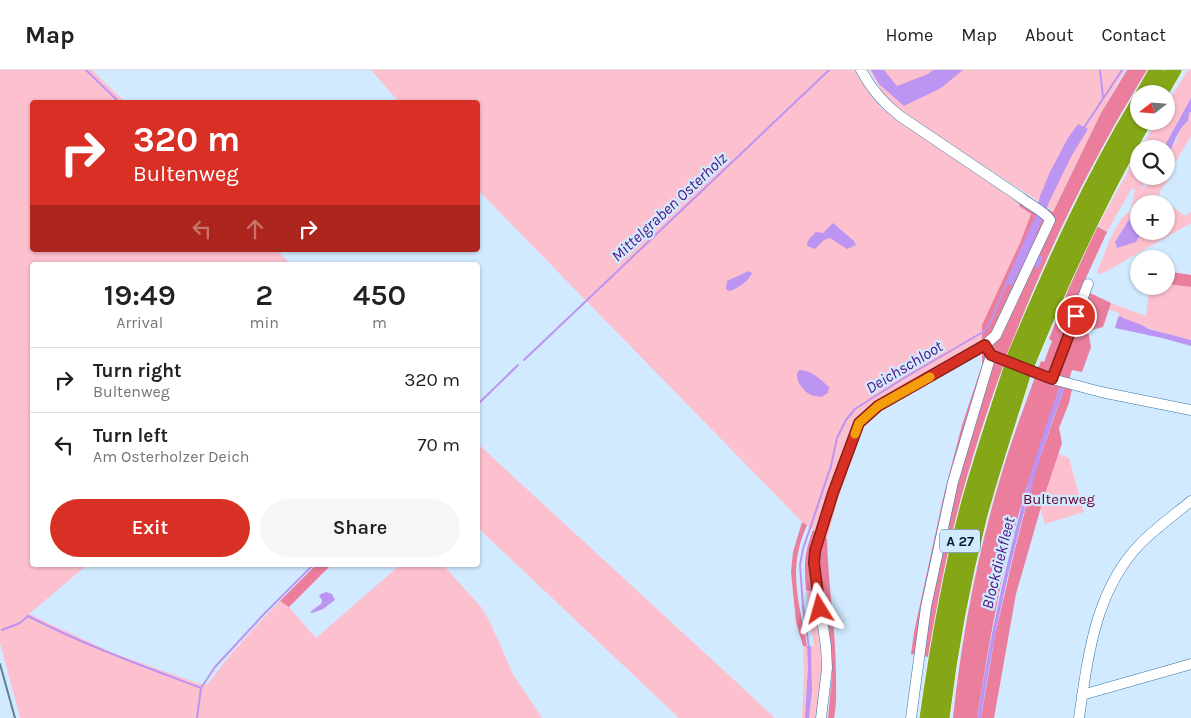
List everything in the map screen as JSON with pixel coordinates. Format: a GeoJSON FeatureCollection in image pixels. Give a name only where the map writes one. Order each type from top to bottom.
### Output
{"type":"FeatureCollection","features":[{"type":"Feature","properties":{"kind":"highway"},"geometry":{"type":"LineString","coordinates":[[1148,85],[1157,70]]}},
{"type":"Feature","properties":{"kind":"highway"},"geometry":{"type":"LineString","coordinates":[[1165,85],[1174,70]]}},
{"type":"Feature","properties":{"kind":"highway","name":"A 27"},"geometry":{"type":"LineString","coordinates":[[942,718],[955,634],[980,517],[1019,366],[1045,286],[1098,173],[1130,117]]}},
{"type":"Feature","properties":{"kind":"highway","name":"A 27"},"geometry":{"type":"LineString","coordinates":[[927,718],[943,620],[967,510],[982,455],[1019,366],[1121,162],[1139,130]]}},
{"type":"Feature","properties":{"kind":"street"},"geometry":{"type":"LineString","coordinates":[[821,718],[826,647],[814,563],[815,551],[833,493],[859,423],[878,406],[985,345],[996,335],[1050,220],[1047,215],[1032,207],[900,116],[884,103],[871,88],[861,70]]}},
{"type":"Feature","properties":{"kind":"street"},"geometry":{"type":"LineString","coordinates":[[1052,379],[1088,284]]}},
{"type":"Feature","properties":{"kind":"street"},"geometry":{"type":"LineString","coordinates":[[985,345],[991,355],[1052,379],[1101,392],[1191,410]]}},
{"type":"Feature","properties":{"kind":"street"},"geometry":{"type":"LineString","coordinates":[[911,718],[926,607],[953,482],[991,355]]}},
{"type":"Feature","properties":{"kind":"street"},"geometry":{"type":"LineString","coordinates":[[1079,718],[1093,633],[1102,605],[1114,580],[1140,545],[1191,501]]}},
{"type":"Feature","properties":{"kind":"street"},"geometry":{"type":"LineString","coordinates":[[1082,696],[1191,664]]}},
{"type":"Feature","properties":{"kind":"green space"},"geometry":{"type":"Polygon","coordinates":[[[0,70],[92,70],[123,100],[30,100],[30,252],[278,252],[289,262],[30,262],[30,567],[85,567],[29,614],[113,653],[200,684],[208,684],[251,631],[280,601],[289,607],[316,638],[398,567],[445,567],[481,607],[490,622],[513,674],[542,718],[20,718],[0,643],[0,70]]]}},
{"type":"Feature","properties":{"kind":"green space"},"geometry":{"type":"Polygon","coordinates":[[[371,70],[857,70],[880,107],[1020,203],[1019,206],[1031,214],[982,342],[856,421],[839,468],[847,474],[827,539],[802,522],[480,192],[480,100],[397,100],[371,70]]]}},
{"type":"Feature","properties":{"kind":"green space"},"geometry":{"type":"Polygon","coordinates":[[[869,70],[1125,70],[1101,113],[1053,211],[914,121],[887,100],[869,70]]]}},
{"type":"Feature","properties":{"kind":"green space"},"geometry":{"type":"Polygon","coordinates":[[[1188,70],[1191,70],[1191,98],[1175,127],[1175,91],[1188,70]]]}},
{"type":"Feature","properties":{"kind":"green space"},"geometry":{"type":"Polygon","coordinates":[[[1191,112],[1191,136],[1175,163],[1175,144],[1181,128],[1188,121],[1189,113],[1191,112]]]}},
{"type":"Feature","properties":{"kind":"green space"},"geometry":{"type":"Polygon","coordinates":[[[1152,130],[1173,130],[1168,140],[1146,140],[1152,130]]]}},
{"type":"Feature","properties":{"kind":"green space"},"geometry":{"type":"Polygon","coordinates":[[[1130,168],[1130,185],[1144,185],[1141,190],[1148,185],[1164,185],[1159,195],[1134,195],[1135,189],[1132,188],[1107,232],[1098,225],[1130,168]]]}},
{"type":"Feature","properties":{"kind":"green space"},"geometry":{"type":"Polygon","coordinates":[[[1175,208],[1185,216],[1191,212],[1191,223],[1175,232],[1175,208]]]}},
{"type":"Feature","properties":{"kind":"green space"},"geometry":{"type":"Polygon","coordinates":[[[1130,211],[1130,219],[1115,242],[1117,248],[1137,240],[1161,240],[1144,250],[1130,250],[1130,258],[1107,271],[1100,274],[1097,273],[1110,239],[1121,219],[1130,211]]]}},
{"type":"Feature","properties":{"kind":"green space"},"geometry":{"type":"Polygon","coordinates":[[[1175,285],[1191,287],[1191,340],[1148,328],[1121,316],[1118,317],[1119,313],[1109,310],[1111,303],[1146,316],[1149,295],[1175,295],[1175,285]]]}},
{"type":"Feature","properties":{"kind":"green space"},"geometry":{"type":"Polygon","coordinates":[[[480,446],[775,718],[679,718],[480,530],[480,446]]]}},
{"type":"Feature","properties":{"kind":"green space","name":"Bultenweg"},"geometry":{"type":"Polygon","coordinates":[[[1051,450],[1069,458],[1084,512],[1045,524],[1037,499],[1051,450]]]}},
{"type":"Feature","properties":{"kind":"green space"},"geometry":{"type":"Polygon","coordinates":[[[806,590],[814,592],[823,655],[818,718],[809,718],[812,691],[811,646],[814,646],[806,590]]]}},
{"type":"Feature","properties":{"kind":"green space"},"geometry":{"type":"Polygon","coordinates":[[[803,646],[807,646],[808,667],[805,718],[802,718],[803,646]]]}},
{"type":"Feature","properties":{"kind":"shaded area"},"geometry":{"type":"Polygon","coordinates":[[[871,70],[884,70],[897,86],[928,74],[933,70],[963,70],[941,88],[904,106],[879,84],[871,70]]]}},
{"type":"Feature","properties":{"kind":"shaded area"},"geometry":{"type":"Polygon","coordinates":[[[1127,70],[1147,70],[1138,85],[1130,85],[1130,98],[1089,172],[1063,224],[1016,332],[977,442],[961,498],[951,538],[928,657],[911,654],[914,632],[944,494],[962,425],[982,365],[982,325],[1020,243],[1031,214],[1019,206],[1024,195],[1053,212],[1101,113],[1127,70]]]}},
{"type":"Feature","properties":{"kind":"shaded area"},"geometry":{"type":"Polygon","coordinates":[[[1191,98],[1191,112],[1189,113],[1188,121],[1175,141],[1168,140],[1191,98]]]}},
{"type":"Feature","properties":{"kind":"shaded area"},"geometry":{"type":"Polygon","coordinates":[[[1078,124],[1088,129],[1072,155],[1050,200],[1029,252],[1043,257],[1038,269],[1029,260],[1025,259],[1012,286],[1005,283],[1035,217],[1040,196],[1050,172],[1068,138],[1078,124]]]}},
{"type":"Feature","properties":{"kind":"shaded area"},"geometry":{"type":"Polygon","coordinates":[[[1130,219],[1130,240],[1137,240],[1117,248],[1115,242],[1130,219]]]}},
{"type":"Feature","properties":{"kind":"shaded area"},"geometry":{"type":"Polygon","coordinates":[[[833,223],[854,241],[856,245],[847,249],[830,238],[824,240],[815,249],[807,246],[809,240],[816,232],[823,233],[833,223]]]}},
{"type":"Feature","properties":{"kind":"shaded area"},"geometry":{"type":"Polygon","coordinates":[[[1097,226],[1107,232],[1085,280],[1088,292],[1111,303],[1103,327],[1088,331],[1091,347],[1082,372],[1072,370],[1067,387],[1072,389],[1069,403],[1059,428],[1062,443],[1043,500],[1016,594],[994,718],[981,718],[995,636],[1035,472],[1064,389],[1059,388],[1026,491],[1003,573],[977,718],[953,718],[972,592],[986,530],[1007,455],[1041,361],[1044,362],[1052,341],[1049,339],[1069,288],[1097,226]]]}},
{"type":"Feature","properties":{"kind":"shaded area"},"geometry":{"type":"Polygon","coordinates":[[[749,271],[752,273],[742,284],[729,291],[726,289],[727,281],[749,271]]]}},
{"type":"Feature","properties":{"kind":"shaded area"},"geometry":{"type":"Polygon","coordinates":[[[1175,272],[1191,275],[1191,287],[1175,285],[1175,272]]]}},
{"type":"Feature","properties":{"kind":"shaded area"},"geometry":{"type":"Polygon","coordinates":[[[1122,316],[1149,329],[1191,340],[1191,346],[1115,328],[1118,317],[1122,316]]]}},
{"type":"Feature","properties":{"kind":"shaded area"},"geometry":{"type":"Polygon","coordinates":[[[799,370],[811,373],[819,378],[829,387],[828,393],[821,397],[809,394],[798,380],[797,373],[799,370]]]}},
{"type":"Feature","properties":{"kind":"shaded area"},"geometry":{"type":"Polygon","coordinates":[[[1059,388],[1064,389],[1037,469],[1014,551],[1004,593],[981,718],[977,718],[992,634],[1010,551],[1032,469],[1059,388]]]}},
{"type":"Feature","properties":{"kind":"shaded area"},"geometry":{"type":"Polygon","coordinates":[[[802,522],[807,525],[797,557],[796,586],[807,646],[803,646],[796,622],[791,572],[793,552],[802,522]]]}},
{"type":"Feature","properties":{"kind":"shaded area"},"geometry":{"type":"Polygon","coordinates":[[[813,530],[817,533],[814,592],[806,590],[805,573],[806,553],[813,530]]]}},
{"type":"Feature","properties":{"kind":"shaded area"},"geometry":{"type":"Polygon","coordinates":[[[823,536],[827,539],[835,641],[836,707],[834,718],[828,718],[832,675],[831,645],[817,565],[823,536]]]}},
{"type":"Feature","properties":{"kind":"shaded area"},"geometry":{"type":"Polygon","coordinates":[[[314,567],[329,567],[289,607],[280,601],[314,567]]]}},
{"type":"Feature","properties":{"kind":"shaded area"},"geometry":{"type":"Polygon","coordinates":[[[326,592],[332,594],[335,600],[323,609],[310,612],[321,604],[322,600],[319,596],[326,592]]]}},
{"type":"Feature","properties":{"kind":"shaded area"},"geometry":{"type":"Polygon","coordinates":[[[807,646],[811,646],[812,691],[809,718],[805,718],[808,667],[807,646]]]}},
{"type":"Feature","properties":{"kind":"waterway"},"geometry":{"type":"LineString","coordinates":[[86,70],[117,100]]}},
{"type":"Feature","properties":{"kind":"waterway","name":"Mittelgraben Osterholz"},"geometry":{"type":"LineString","coordinates":[[524,360],[829,70]]}},
{"type":"Feature","properties":{"kind":"waterway"},"geometry":{"type":"LineString","coordinates":[[1100,70],[1103,97]]}},
{"type":"Feature","properties":{"kind":"waterway","name":"Deichschloot"},"geometry":{"type":"LineString","coordinates":[[1083,129],[1122,70]]}},
{"type":"Feature","properties":{"kind":"waterway","name":"Deichschloot"},"geometry":{"type":"LineString","coordinates":[[809,648],[800,565],[803,549],[831,466],[837,438],[846,420],[855,409],[983,332],[989,325],[1007,283]]}},
{"type":"Feature","properties":{"kind":"waterway","name":"Blockdiekfleet"},"geometry":{"type":"LineString","coordinates":[[1085,312],[1086,307]]}},
{"type":"Feature","properties":{"kind":"waterway","name":"Mittelgraben Osterholz"},"geometry":{"type":"LineString","coordinates":[[480,402],[518,365]]}},
{"type":"Feature","properties":{"kind":"waterway","name":"Mittelgraben Osterholz"},"geometry":{"type":"LineString","coordinates":[[197,718],[201,688],[215,667],[311,567]]}},
{"type":"Feature","properties":{"kind":"waterway"},"geometry":{"type":"LineString","coordinates":[[2,630],[20,623],[28,616],[92,646],[201,688]]}},
{"type":"Feature","properties":{"kind":"railway"},"geometry":{"type":"LineString","coordinates":[[0,664],[15,718]]}},
{"type":"Feature","properties":{"kind":"slow traffic"},"geometry":{"type":"LineString","coordinates":[[855,434],[859,423],[878,406],[930,377]]}},
{"type":"Feature","properties":{"kind":"route"},"geometry":{"type":"LineString","coordinates":[[820,609],[814,563],[815,551],[833,493],[859,423],[878,406],[985,345],[991,355],[1052,379],[1076,316]]}}]}
